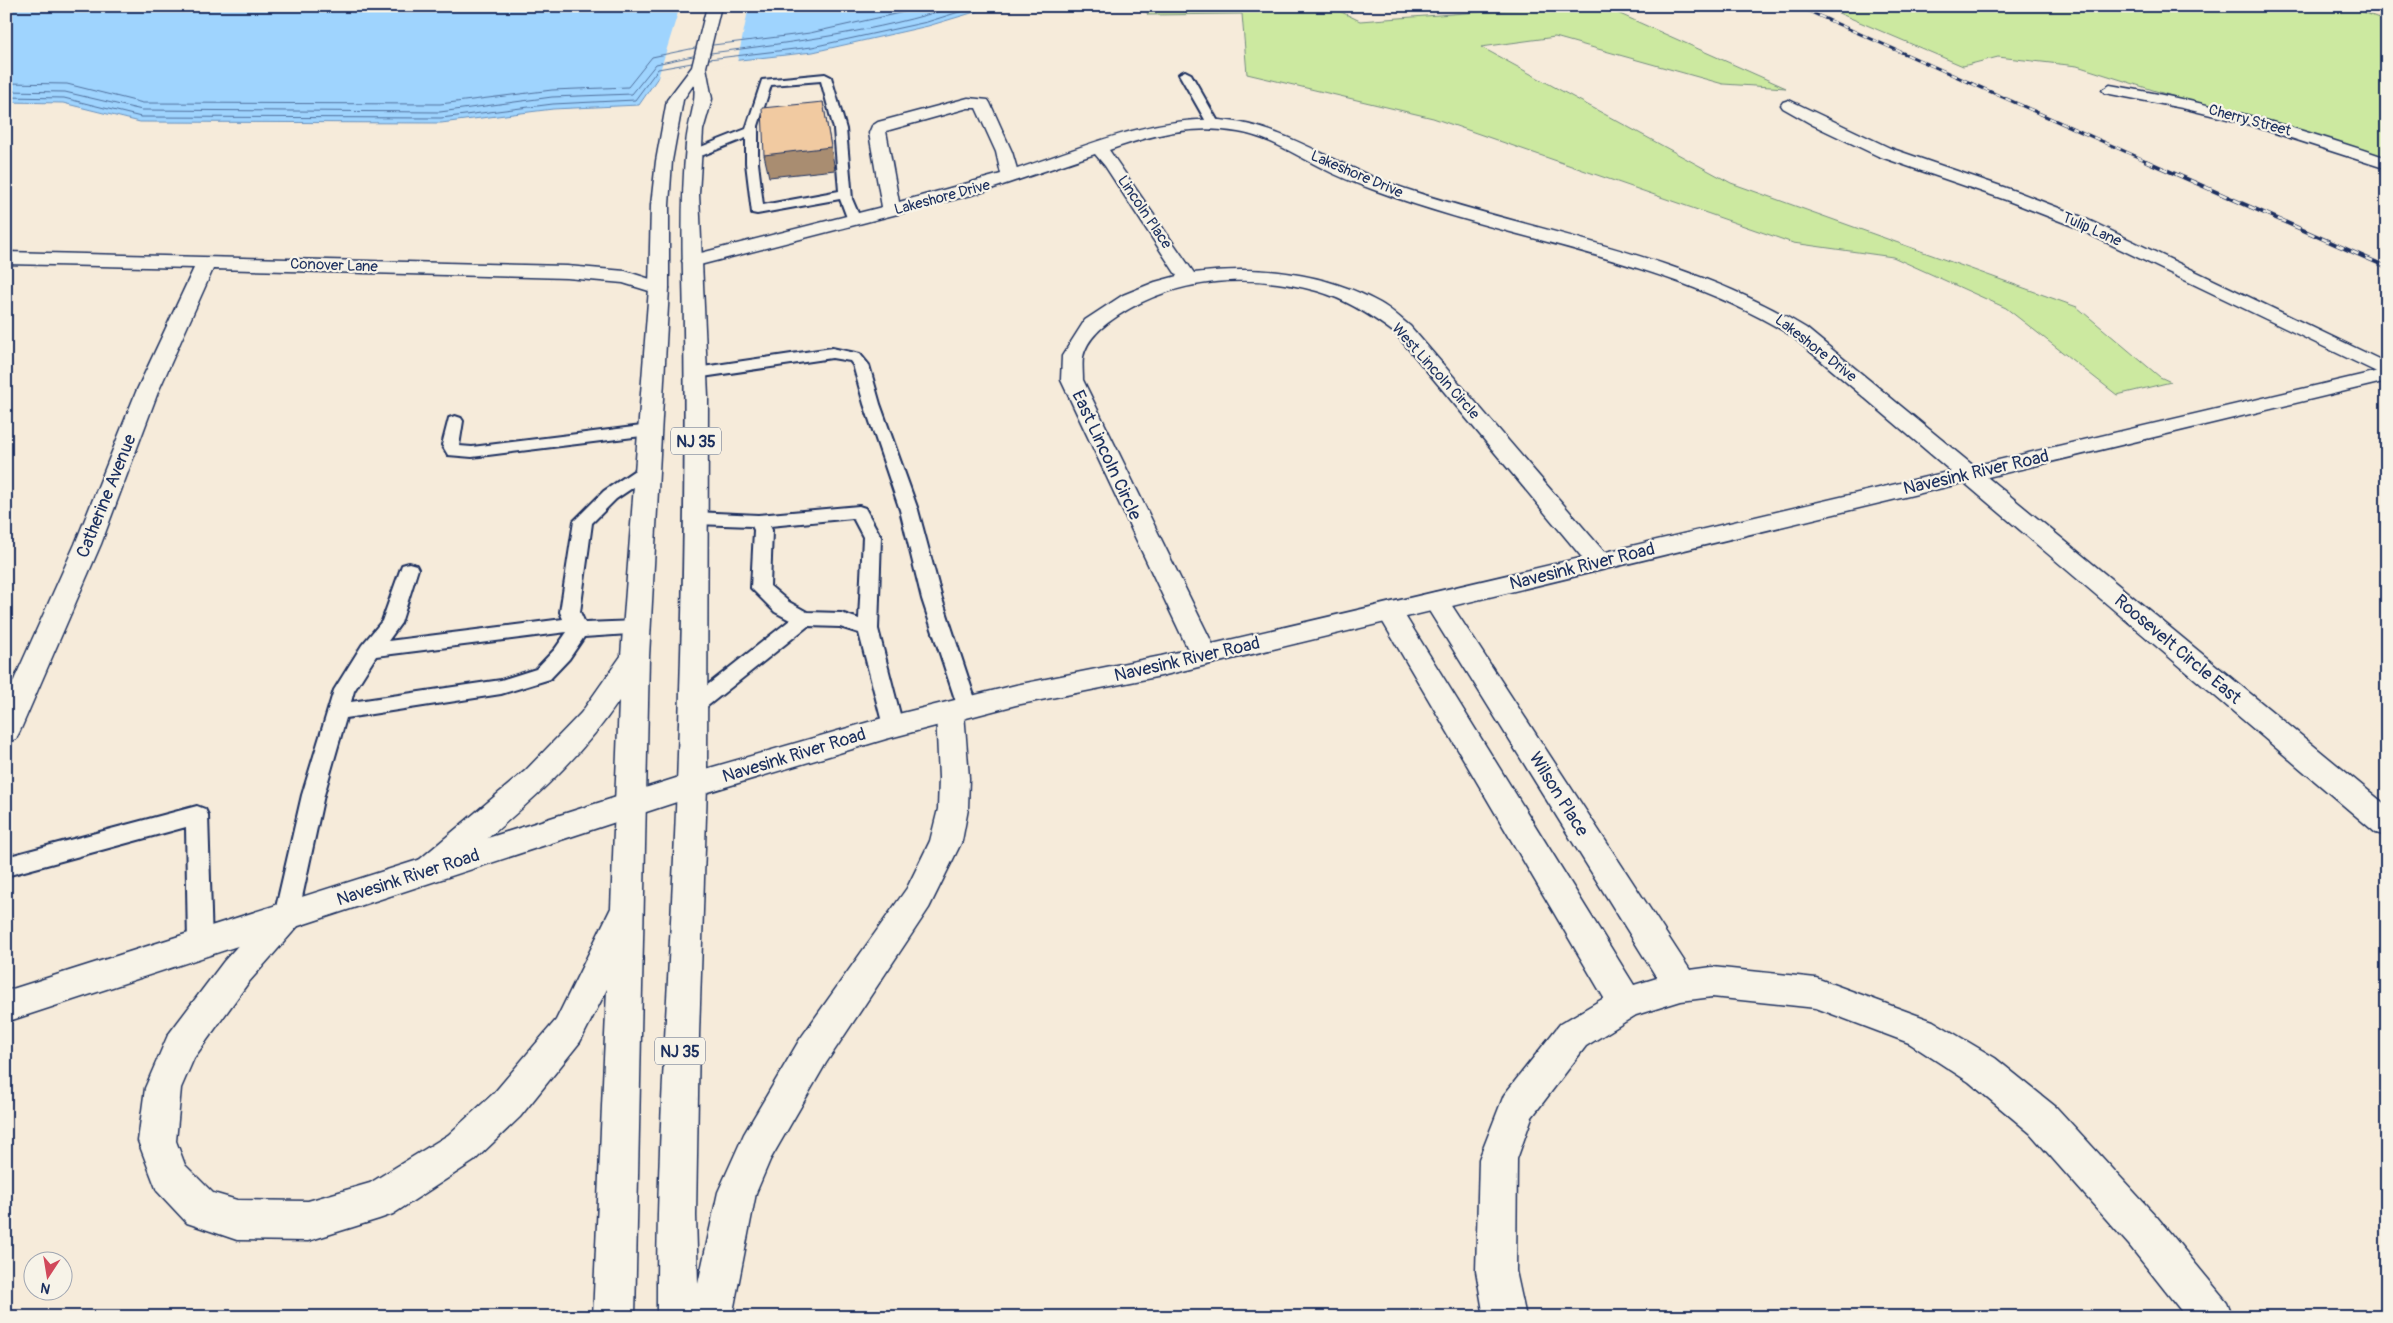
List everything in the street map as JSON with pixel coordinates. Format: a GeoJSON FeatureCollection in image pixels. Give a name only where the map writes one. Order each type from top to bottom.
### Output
{"type":"FeatureCollection","features":[{"type":"Feature","properties":{"kind":"main road","name":"NJ 35"},"geometry":{"type":"LineString","coordinates":[[614,1317],[635,658],[659,288],[660,205],[664,161],[675,100],[693,75],[714,6]]}},
{"type":"Feature","properties":{"kind":"main road","name":"NJ 35"},"geometry":{"type":"LineString","coordinates":[[678,1317],[676,1216],[679,1092],[692,785],[693,707],[696,373],[690,194],[692,155],[704,99],[693,75]]}},
{"type":"Feature","properties":{"kind":"main road","name":"Cherry Street"},"geometry":{"type":"LineString","coordinates":[[2110,90],[2165,98],[2219,110],[2289,130],[2387,164]]}},
{"type":"Feature","properties":{"kind":"main road"},"geometry":{"type":"LineString","coordinates":[[892,210],[877,133],[878,129],[884,125],[968,102],[982,103],[1004,152],[1010,178]]}},
{"type":"Feature","properties":{"kind":"main road","name":"Tulip Lane"},"geometry":{"type":"LineString","coordinates":[[1789,105],[1819,122],[1884,152],[2012,196],[2084,225],[2387,373]]}},
{"type":"Feature","properties":{"kind":"main road","name":"Lakeshore Drive"},"geometry":{"type":"LineString","coordinates":[[692,261],[1010,178],[1098,147],[1161,128],[1214,124],[1244,129],[1269,135],[1338,169],[1384,188],[1674,273],[1742,298],[1773,314],[1799,332],[1968,474]]}},
{"type":"Feature","properties":{"kind":"main road","name":"Lincoln Place"},"geometry":{"type":"LineString","coordinates":[[1098,147],[1112,163],[1189,278]]}},
{"type":"Feature","properties":{"kind":"main road","name":"Conover Lane"},"geometry":{"type":"LineString","coordinates":[[6,258],[207,262],[614,275],[631,278],[659,288]]}},
{"type":"Feature","properties":{"kind":"main road","name":"Catherine Avenue"},"geometry":{"type":"LineString","coordinates":[[6,731],[88,544],[147,392],[207,262]]}},
{"type":"Feature","properties":{"kind":"main road","name":"West Lincoln Circle"},"geometry":{"type":"LineString","coordinates":[[1189,278],[1222,275],[1277,277],[1323,286],[1373,306],[1403,330],[1599,561]]}},
{"type":"Feature","properties":{"kind":"main road","name":"East Lincoln Circle"},"geometry":{"type":"LineString","coordinates":[[1189,278],[1162,286],[1130,299],[1092,324],[1073,356],[1072,380],[1204,655]]}},
{"type":"Feature","properties":{"kind":"main road","name":"Navesink River Road"},"geometry":{"type":"LineString","coordinates":[[6,1007],[692,785],[893,726],[1390,612],[2387,373]]}},
{"type":"Feature","properties":{"kind":"main road","name":"Roosevelt Circle East"},"geometry":{"type":"LineString","coordinates":[[1968,474],[2387,824]]}},
{"type":"Feature","properties":{"kind":"main road","name":"Wilson Place"},"geometry":{"type":"LineString","coordinates":[[1436,601],[1681,986]]}},
{"type":"Feature","properties":{"kind":"main road"},"geometry":{"type":"LineString","coordinates":[[1390,612],[1626,1003]]}},
{"type":"Feature","properties":{"kind":"main road"},"geometry":{"type":"LineString","coordinates":[[430,869],[536,779],[591,721],[635,658]]}},
{"type":"Feature","properties":{"kind":"main road"},"geometry":{"type":"LineString","coordinates":[[711,1317],[737,1192],[757,1147],[813,1051],[918,898],[946,841],[953,809],[959,710]]}},
{"type":"Feature","properties":{"kind":"main road"},"geometry":{"type":"LineString","coordinates":[[286,916],[236,972],[181,1047],[163,1088],[157,1141],[171,1178],[201,1209],[237,1220],[308,1221],[379,1200],[461,1148],[508,1105],[568,1031],[590,989],[627,905]]}},
{"type":"Feature","properties":{"kind":"main road"},"geometry":{"type":"LineString","coordinates":[[1505,1317],[1496,1271],[1498,1159],[1517,1107],[1573,1035],[1626,1003],[1681,986],[1712,982],[1816,993],[1921,1032],[1982,1070],[2043,1120],[2143,1231],[2212,1317]]}},
{"type":"Feature","properties":{"kind":"lane"},"geometry":{"type":"LineString","coordinates":[[1185,74],[1214,124]]}},
{"type":"Feature","properties":{"kind":"lane"},"geometry":{"type":"LineString","coordinates":[[845,194],[757,210],[752,164],[752,131],[766,82],[826,77],[840,129],[845,194],[854,220]]}},
{"type":"Feature","properties":{"kind":"lane"},"geometry":{"type":"LineString","coordinates":[[692,155],[752,131]]}},
{"type":"Feature","properties":{"kind":"lane"},"geometry":{"type":"LineString","coordinates":[[696,373],[832,353],[855,357],[861,365],[872,404],[909,510],[959,710]]}},
{"type":"Feature","properties":{"kind":"lane"},"geometry":{"type":"LineString","coordinates":[[455,421],[450,445],[454,451],[472,452],[650,430]]}},
{"type":"Feature","properties":{"kind":"lane"},"geometry":{"type":"LineString","coordinates":[[577,627],[570,612],[583,521],[610,495],[647,470]]}},
{"type":"Feature","properties":{"kind":"lane"},"geometry":{"type":"LineString","coordinates":[[695,518],[758,521],[860,512],[872,537],[868,629],[893,726]]}},
{"type":"Feature","properties":{"kind":"lane"},"geometry":{"type":"LineString","coordinates":[[758,521],[763,530],[760,588],[782,607],[804,619],[841,620],[868,629]]}},
{"type":"Feature","properties":{"kind":"lane"},"geometry":{"type":"LineString","coordinates":[[286,916],[313,795],[344,690],[369,650],[391,623],[409,569]]}},
{"type":"Feature","properties":{"kind":"lane"},"geometry":{"type":"LineString","coordinates":[[693,707],[804,619]]}},
{"type":"Feature","properties":{"kind":"lane"},"geometry":{"type":"LineString","coordinates":[[337,712],[500,687],[543,674],[562,654],[577,627]]}},
{"type":"Feature","properties":{"kind":"lane"},"geometry":{"type":"LineString","coordinates":[[369,650],[577,627],[637,628]]}},
{"type":"Feature","properties":{"kind":"lane"},"geometry":{"type":"LineString","coordinates":[[6,867],[197,815],[200,945]]}},
{"type":"Feature","properties":{"kind":"shaded area"},"geometry":{"type":"Polygon","coordinates":[[[2347,6],[2387,6],[2387,21],[2382,20],[2347,6]]]}},
{"type":"Feature","properties":{"kind":"green space"},"geometry":{"type":"Polygon","coordinates":[[[1144,6],[1329,6],[1360,21],[1556,6],[1602,6],[1786,88],[1723,84],[1555,37],[1481,47],[1731,183],[2077,307],[2160,377],[2171,382],[2117,395],[2006,308],[1893,257],[1793,243],[1433,118],[1247,74],[1242,14],[1148,15],[1144,6]]]}},
{"type":"Feature","properties":{"kind":"green space"},"geometry":{"type":"Polygon","coordinates":[[[1822,6],[2347,6],[2387,21],[2387,164],[2077,66],[1998,57],[1963,66],[1822,6]]]}},
{"type":"Feature","properties":{"kind":"water"},"geometry":{"type":"Polygon","coordinates":[[[6,6],[995,6],[928,26],[813,52],[722,62],[661,73],[639,105],[553,109],[441,123],[140,122],[63,103],[6,102],[6,6]]]}},
{"type":"Feature","properties":{"kind":"pier"},"geometry":{"type":"Polygon","coordinates":[[[680,6],[749,6],[737,63],[663,76],[656,84],[680,6]]]}},
{"type":"Feature","properties":{"kind":"building"},"geometry":{"type":"Polygon","coordinates":[[[823,102],[831,147],[764,155],[762,108],[823,102]]]}},
{"type":"Feature","properties":{"kind":"railway"},"geometry":{"type":"LineString","coordinates":[[1797,6],[2149,162]]}},
{"type":"Feature","properties":{"kind":"railway"},"geometry":{"type":"LineString","coordinates":[[2146,161],[2387,267]]}}]}
